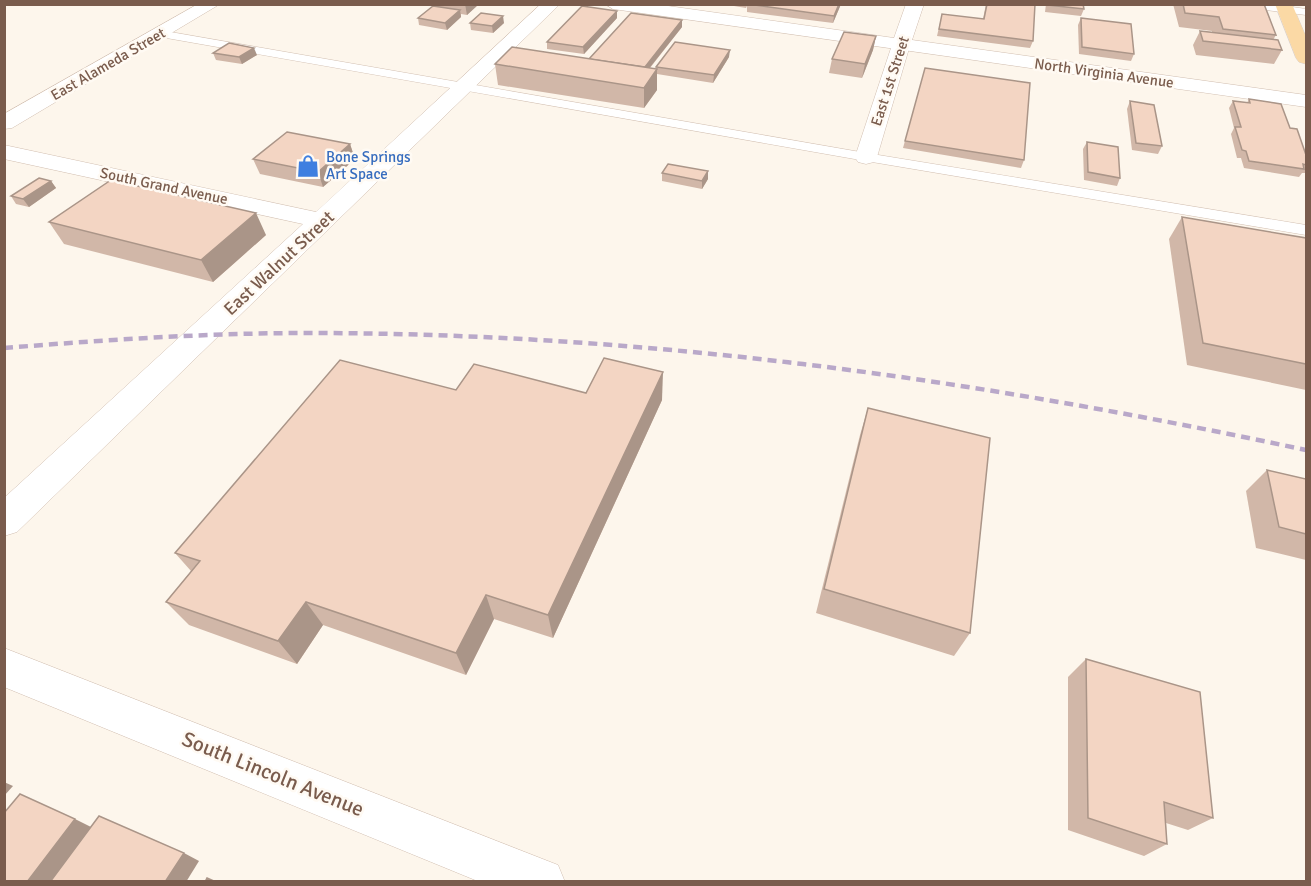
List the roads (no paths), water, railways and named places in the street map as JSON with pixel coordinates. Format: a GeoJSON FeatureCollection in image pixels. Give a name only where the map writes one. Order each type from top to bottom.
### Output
{"type":"FeatureCollection","features":[{"type":"Feature","properties":{"kind":"main road"},"geometry":{"type":"LineString","coordinates":[[1284,7],[1306,58]]}},
{"type":"Feature","properties":{"kind":"street","name":"East Alameda Street"},"geometry":{"type":"LineString","coordinates":[[4,123],[212,4]]}},
{"type":"Feature","properties":{"kind":"street","name":"East Walnut Street"},"geometry":{"type":"LineString","coordinates":[[4,521],[552,4]]}},
{"type":"Feature","properties":{"kind":"street","name":"North Virginia Avenue"},"geometry":{"type":"LineString","coordinates":[[612,4],[1306,101]]}},
{"type":"Feature","properties":{"kind":"street","name":"East 1st Street"},"geometry":{"type":"LineString","coordinates":[[866,157],[915,4]]}},
{"type":"Feature","properties":{"kind":"street","name":"South Grand Avenue"},"geometry":{"type":"LineString","coordinates":[[4,152],[323,221]]}},
{"type":"Feature","properties":{"kind":"street","name":"South Lincoln Avenue"},"geometry":{"type":"LineString","coordinates":[[4,667],[541,882]]}},
{"type":"Feature","properties":{"kind":"lane"},"geometry":{"type":"LineString","coordinates":[[1241,4],[1284,7],[1306,12]]}},
{"type":"Feature","properties":{"kind":"lane"},"geometry":{"type":"LineString","coordinates":[[159,34],[866,157],[1306,230]]}},
{"type":"Feature","properties":{"kind":"railway"},"geometry":{"type":"LineString","coordinates":[[4,348],[269,333],[434,335],[560,341],[685,351],[933,382],[1057,402],[1306,450]]}},
{"type":"Feature","properties":{"kind":"place","name":"Bone Springs Art Space"},"geometry":{"type":"Point","coordinates":[308,166]}}]}
